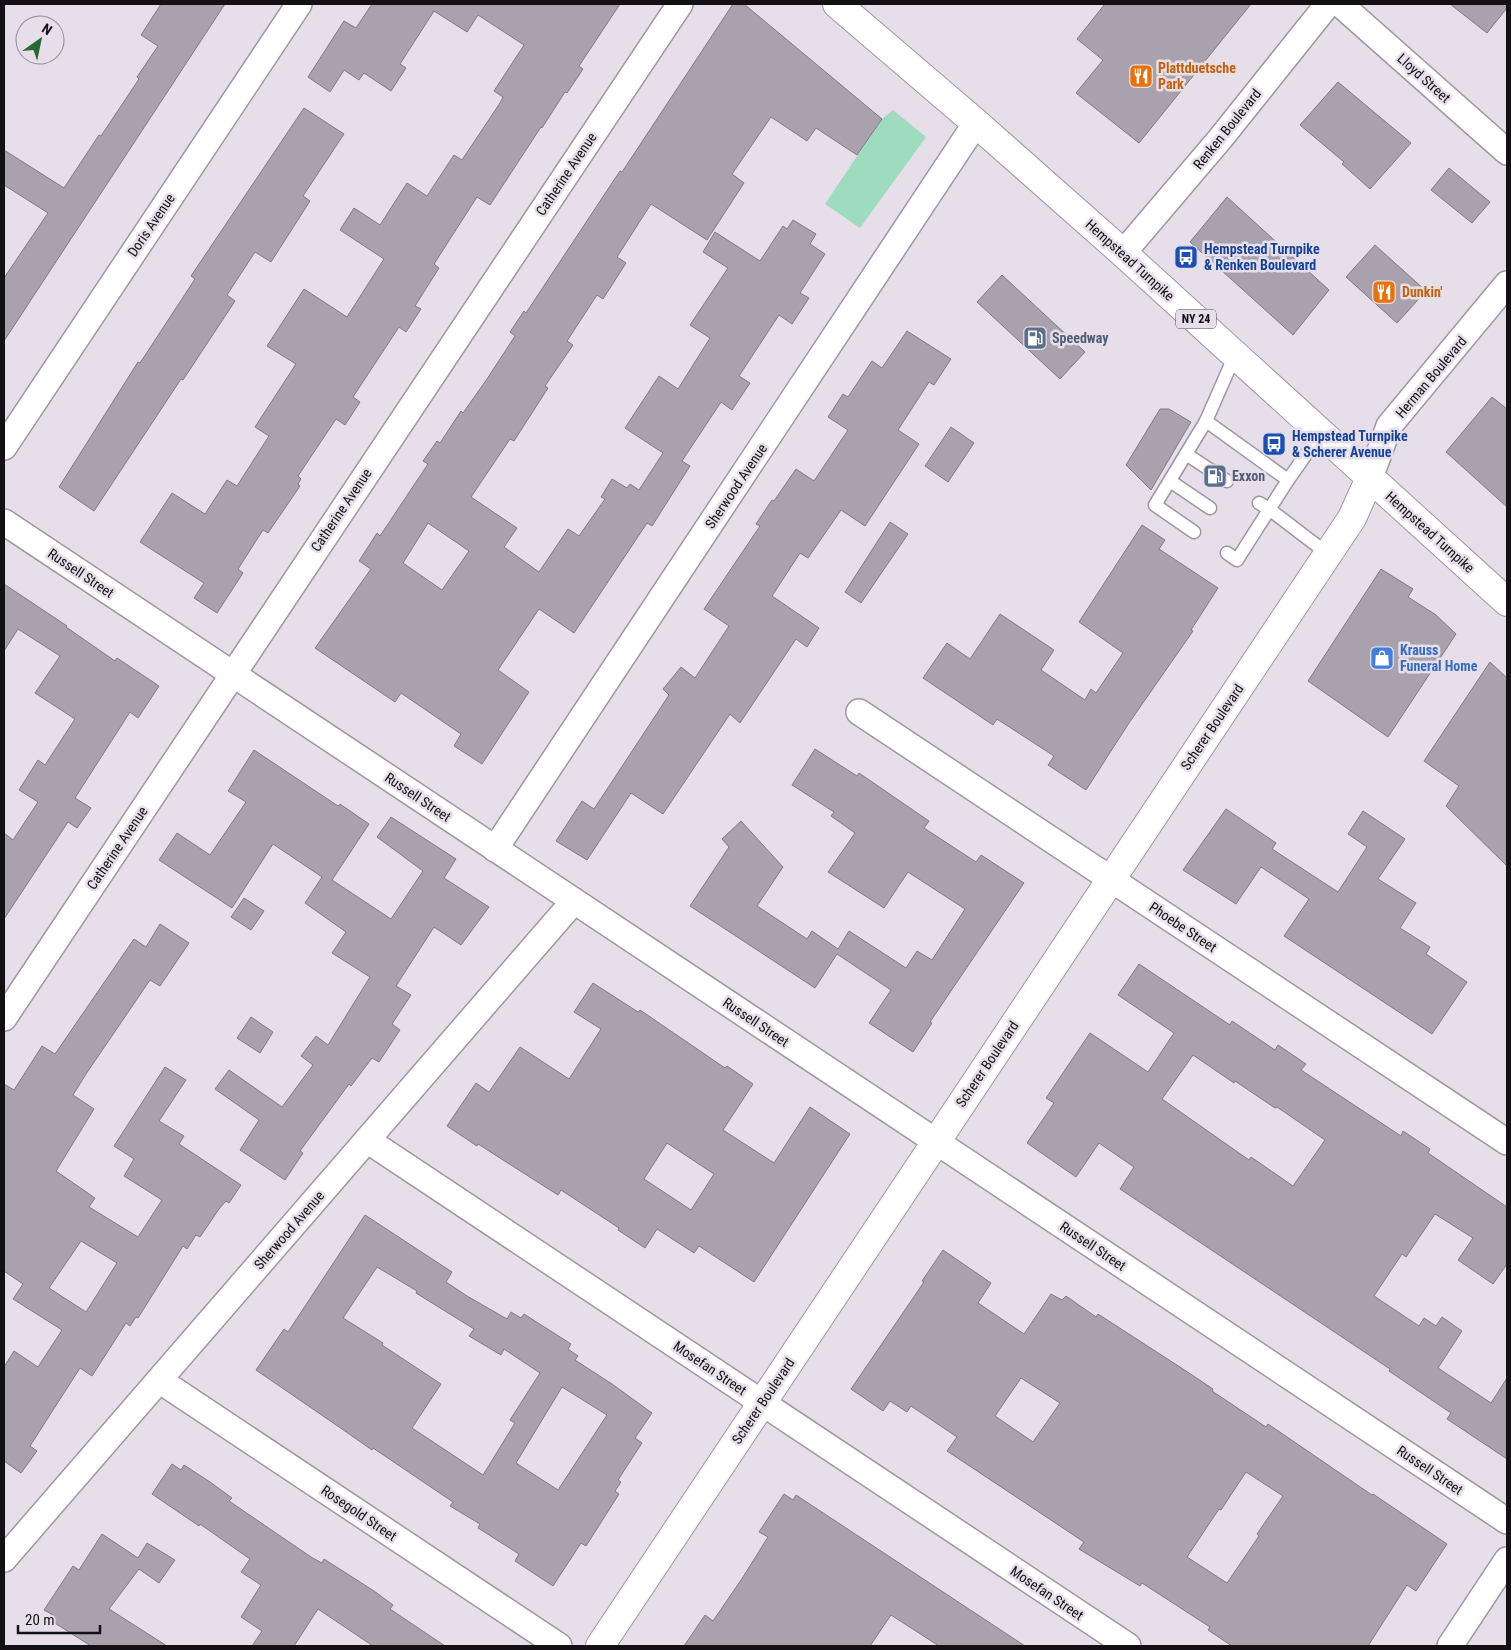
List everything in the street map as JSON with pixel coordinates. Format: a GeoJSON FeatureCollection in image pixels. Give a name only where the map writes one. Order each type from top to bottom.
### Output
{"type":"FeatureCollection","features":[{"type":"Feature","properties":{"kind":"street","name":"Doris Avenue"},"geometry":{"type":"LineString","coordinates":[[4,447],[299,4]]}},
{"type":"Feature","properties":{"kind":"street","name":"Catherine Avenue"},"geometry":{"type":"LineString","coordinates":[[4,1018],[680,4]]}},
{"type":"Feature","properties":{"kind":"street","name":"Hempstead Turnpike"},"geometry":{"type":"LineString","coordinates":[[837,4],[1123,252],[1507,602]]}},
{"type":"Feature","properties":{"kind":"street","name":"Renken Boulevard"},"geometry":{"type":"LineString","coordinates":[[1123,252],[1220,139],[1328,4]]}},
{"type":"Feature","properties":{"kind":"street","name":"Lloyd Street"},"geometry":{"type":"LineString","coordinates":[[1340,4],[1507,152]]}},
{"type":"Feature","properties":{"kind":"street","name":"Sherwood Avenue"},"geometry":{"type":"LineString","coordinates":[[495,849],[976,123]]}},
{"type":"Feature","properties":{"kind":"street","name":"Herman Boulevard"},"geometry":{"type":"LineString","coordinates":[[1370,478],[1389,426],[1507,284]]}},
{"type":"Feature","properties":{"kind":"street","name":"Scherer Boulevard"},"geometry":{"type":"LineString","coordinates":[[600,1646],[1110,878],[1352,518],[1370,478]]}},
{"type":"Feature","properties":{"kind":"street","name":"Russell Street"},"geometry":{"type":"LineString","coordinates":[[4,522],[1507,1522]]}},
{"type":"Feature","properties":{"kind":"street","name":"Phoebe Street"},"geometry":{"type":"LineString","coordinates":[[859,712],[1507,1142]]}},
{"type":"Feature","properties":{"kind":"street","name":"Sherwood Avenue"},"geometry":{"type":"LineString","coordinates":[[4,1559],[574,901]]}},
{"type":"Feature","properties":{"kind":"street","name":"Mosefan Street"},"geometry":{"type":"LineString","coordinates":[[367,1140],[1128,1646]]}},
{"type":"Feature","properties":{"kind":"street","name":"Rosegold Street"},"geometry":{"type":"LineString","coordinates":[[159,1380],[559,1646]]}},
{"type":"Feature","properties":{"kind":"street"},"geometry":{"type":"LineString","coordinates":[[1450,1646],[1507,1560]]}},
{"type":"Feature","properties":{"kind":"lane"},"geometry":{"type":"LineString","coordinates":[[1194,532],[1155,505],[1206,421],[1235,355]]}},
{"type":"Feature","properties":{"kind":"lane"},"geometry":{"type":"LineString","coordinates":[[1206,421],[1288,480]]}},
{"type":"Feature","properties":{"kind":"lane"},"geometry":{"type":"LineString","coordinates":[[1227,553],[1237,560],[1247,533],[1264,506],[1288,480],[1321,433]]}},
{"type":"Feature","properties":{"kind":"lane"},"geometry":{"type":"LineString","coordinates":[[1186,454],[1227,481]]}},
{"type":"Feature","properties":{"kind":"lane"},"geometry":{"type":"LineString","coordinates":[[1170,481],[1210,508]]}},
{"type":"Feature","properties":{"kind":"lane"},"geometry":{"type":"LineString","coordinates":[[1264,506],[1328,554]]}},
{"type":"Feature","properties":{"kind":"green space"},"geometry":{"type":"Polygon","coordinates":[[[893,110],[926,137],[860,228],[825,204],[882,119],[893,110]]]}},
{"type":"Feature","properties":{"kind":"building"},"geometry":{"type":"Polygon","coordinates":[[[161,4],[225,4],[4,341],[4,278],[48,213],[4,185],[4,150],[64,188],[139,79],[137,77],[158,46],[141,35],[161,4]]]}},
{"type":"Feature","properties":{"kind":"building"},"geometry":{"type":"Polygon","coordinates":[[[372,4],[620,4],[579,66],[583,69],[541,127],[490,205],[477,197],[434,264],[439,268],[415,306],[421,309],[406,332],[399,327],[353,397],[360,402],[345,425],[336,419],[298,476],[301,479],[298,484],[300,486],[268,533],[263,530],[238,569],[243,573],[217,613],[194,598],[204,583],[140,542],[172,493],[205,514],[227,480],[237,486],[269,436],[255,427],[296,364],[267,346],[304,289],[347,317],[384,259],[340,230],[354,208],[380,225],[407,183],[427,196],[454,155],[462,160],[500,103],[503,97],[494,91],[524,45],[478,15],[467,32],[434,11],[400,64],[406,68],[391,91],[364,73],[359,80],[344,70],[330,92],[308,77],[344,21],[356,28],[372,4]]]}},
{"type":"Feature","properties":{"kind":"building"},"geometry":{"type":"Polygon","coordinates":[[[733,4],[744,4],[882,119],[857,155],[816,128],[807,141],[771,117],[732,174],[744,183],[707,240],[651,204],[617,257],[626,263],[603,299],[597,295],[567,341],[573,345],[545,386],[548,388],[514,441],[510,439],[471,497],[517,528],[504,547],[539,572],[568,529],[579,536],[605,499],[601,497],[612,479],[627,488],[630,484],[639,490],[663,453],[625,428],[659,376],[678,389],[710,338],[690,325],[728,268],[703,252],[715,232],[760,261],[783,226],[787,229],[793,220],[816,234],[810,244],[825,254],[800,293],[809,298],[792,324],[779,315],[739,376],[750,383],[732,410],[721,402],[682,461],[690,466],[652,526],[647,523],[574,633],[539,609],[498,670],[529,692],[482,764],[454,746],[461,734],[401,693],[395,702],[315,648],[371,569],[359,561],[377,533],[380,536],[428,464],[423,461],[437,441],[440,443],[461,411],[463,413],[487,379],[515,336],[510,332],[524,311],[526,313],[620,171],[622,172],[733,4]],[[428,523],[403,563],[442,590],[469,551],[428,523]]]}},
{"type":"Feature","properties":{"kind":"building","name":"Plattduetsche Park"},"geometry":{"type":"Polygon","coordinates":[[[1105,4],[1251,4],[1139,143],[1076,93],[1103,60],[1077,39],[1105,4]]]}},
{"type":"Feature","properties":{"kind":"building"},"geometry":{"type":"Polygon","coordinates":[[[1450,4],[1507,4],[1507,8],[1487,33],[1450,4]]]}},
{"type":"Feature","properties":{"kind":"building"},"geometry":{"type":"Polygon","coordinates":[[[1338,82],[1411,143],[1370,189],[1342,164],[1344,162],[1300,125],[1338,82]]]}},
{"type":"Feature","properties":{"kind":"building"},"geometry":{"type":"Polygon","coordinates":[[[304,108],[344,134],[303,196],[310,201],[271,262],[255,252],[227,295],[235,301],[94,511],[59,487],[138,362],[140,363],[195,279],[191,276],[304,108]]]}},
{"type":"Feature","properties":{"kind":"building"},"geometry":{"type":"Polygon","coordinates":[[[1449,168],[1490,202],[1472,223],[1431,190],[1449,168]]]}},
{"type":"Feature","properties":{"kind":"building"},"geometry":{"type":"Polygon","coordinates":[[[1227,197],[1329,290],[1293,335],[1190,242],[1227,197]]]}},
{"type":"Feature","properties":{"kind":"building"},"geometry":{"type":"Polygon","coordinates":[[[1375,245],[1426,291],[1397,323],[1346,277],[1375,245]]]}},
{"type":"Feature","properties":{"kind":"building"},"geometry":{"type":"Polygon","coordinates":[[[1002,275],[1085,352],[1060,379],[977,302],[1002,275]]]}},
{"type":"Feature","properties":{"kind":"building"},"geometry":{"type":"Polygon","coordinates":[[[907,331],[951,359],[934,385],[929,382],[898,430],[919,444],[865,526],[841,510],[808,558],[800,553],[772,596],[819,628],[807,647],[796,639],[740,723],[730,714],[663,814],[631,793],[587,860],[556,841],[582,801],[594,809],[669,695],[663,689],[681,667],[695,678],[729,626],[704,609],[760,526],[756,524],[796,469],[814,481],[848,430],[828,417],[843,394],[848,397],[872,361],[882,368],[907,331]]]}},
{"type":"Feature","properties":{"kind":"building"},"geometry":{"type":"Polygon","coordinates":[[[1492,397],[1507,409],[1507,507],[1446,452],[1492,397]]]}},
{"type":"Feature","properties":{"kind":"building"},"geometry":{"type":"Polygon","coordinates":[[[1160,409],[1169,409],[1191,422],[1151,490],[1126,465],[1160,409]]]}},
{"type":"Feature","properties":{"kind":"building"},"geometry":{"type":"Polygon","coordinates":[[[951,427],[974,443],[948,482],[925,466],[951,427]]]}},
{"type":"Feature","properties":{"kind":"building"},"geometry":{"type":"Polygon","coordinates":[[[890,522],[908,534],[861,603],[845,592],[890,522]]]}},
{"type":"Feature","properties":{"kind":"building"},"geometry":{"type":"Polygon","coordinates":[[[1142,525],[1165,540],[1159,549],[1218,588],[1191,630],[1193,631],[1129,723],[1086,790],[1048,765],[1054,756],[997,719],[993,725],[923,678],[947,643],[970,659],[1000,614],[1054,650],[1041,670],[1085,700],[1091,689],[1096,693],[1123,653],[1079,622],[1142,525]]]}},
{"type":"Feature","properties":{"kind":"building","name":"Krauss Funeral Home"},"geometry":{"type":"Polygon","coordinates":[[[1381,569],[1413,589],[1408,597],[1436,615],[1456,634],[1388,737],[1308,681],[1381,569]]]}},
{"type":"Feature","properties":{"kind":"building"},"geometry":{"type":"Polygon","coordinates":[[[4,584],[115,661],[117,658],[159,686],[138,718],[130,712],[75,798],[91,808],[77,828],[68,822],[4,919],[4,833],[13,840],[38,802],[19,790],[38,760],[45,765],[75,719],[35,693],[60,656],[18,629],[4,651],[4,584]]]}},
{"type":"Feature","properties":{"kind":"building"},"geometry":{"type":"Polygon","coordinates":[[[1490,662],[1507,678],[1507,866],[1446,806],[1459,786],[1424,761],[1490,662]]]}},
{"type":"Feature","properties":{"kind":"building"},"geometry":{"type":"Polygon","coordinates":[[[815,749],[857,776],[859,773],[929,821],[924,828],[976,862],[981,855],[1024,883],[930,1022],[932,1023],[913,1052],[869,1023],[891,990],[837,954],[815,988],[690,906],[729,847],[722,839],[741,821],[783,867],[757,906],[807,939],[812,931],[838,949],[849,931],[906,968],[917,951],[932,960],[965,909],[908,872],[884,908],[828,872],[855,833],[831,816],[834,812],[792,785],[815,749]]]}},
{"type":"Feature","properties":{"kind":"building"},"geometry":{"type":"Polygon","coordinates":[[[254,750],[338,806],[340,804],[369,824],[332,880],[391,919],[423,871],[377,837],[391,817],[456,859],[444,878],[489,907],[461,945],[434,927],[396,986],[411,995],[392,1024],[400,1030],[379,1062],[372,1058],[351,1086],[349,1084],[300,1151],[303,1153],[285,1180],[240,1150],[259,1120],[215,1089],[229,1070],[282,1107],[313,1065],[301,1056],[316,1036],[328,1045],[370,977],[332,953],[346,932],[305,903],[322,877],[273,844],[232,908],[159,860],[177,833],[210,855],[246,802],[228,791],[254,750]]]}},
{"type":"Feature","properties":{"kind":"building"},"geometry":{"type":"Polygon","coordinates":[[[1226,809],[1276,843],[1272,849],[1338,892],[1367,847],[1348,834],[1363,811],[1405,839],[1378,879],[1416,903],[1400,928],[1430,947],[1426,954],[1467,982],[1432,1034],[1284,936],[1309,899],[1261,867],[1236,904],[1183,870],[1226,809]]]}},
{"type":"Feature","properties":{"kind":"building"},"geometry":{"type":"Polygon","coordinates":[[[244,898],[264,911],[251,930],[231,917],[244,898]]]}},
{"type":"Feature","properties":{"kind":"building"},"geometry":{"type":"Polygon","coordinates":[[[160,924],[189,943],[160,986],[150,980],[73,1095],[94,1109],[56,1171],[95,1198],[89,1207],[138,1237],[162,1200],[124,1176],[134,1159],[114,1146],[165,1067],[186,1080],[159,1121],[184,1136],[179,1144],[241,1185],[229,1203],[226,1201],[219,1209],[200,1237],[196,1235],[187,1249],[183,1246],[138,1318],[136,1317],[130,1326],[126,1323],[92,1376],[80,1368],[30,1446],[37,1451],[21,1473],[4,1461],[4,1367],[14,1351],[38,1367],[62,1330],[13,1299],[23,1284],[4,1271],[4,1084],[14,1090],[42,1046],[55,1054],[134,939],[146,947],[160,924]],[[81,1241],[49,1288],[86,1312],[117,1263],[81,1241]]]}},
{"type":"Feature","properties":{"kind":"building"},"geometry":{"type":"Polygon","coordinates":[[[1139,964],[1230,1025],[1232,1021],[1275,1050],[1278,1045],[1306,1064],[1301,1070],[1401,1136],[1403,1131],[1430,1149],[1428,1153],[1507,1207],[1507,1264],[1493,1284],[1458,1260],[1473,1238],[1435,1214],[1406,1257],[1402,1254],[1374,1296],[1419,1326],[1424,1318],[1436,1326],[1442,1317],[1462,1331],[1438,1368],[1491,1403],[1507,1378],[1507,1459],[1447,1419],[1451,1413],[1389,1371],[1390,1369],[1120,1189],[1134,1167],[1099,1143],[1076,1177],[1027,1143],[1054,1103],[1046,1098],[1090,1033],[1148,1072],[1174,1033],[1118,995],[1139,964]],[[1193,1055],[1162,1099],[1249,1160],[1251,1157],[1293,1186],[1325,1140],[1277,1107],[1275,1108],[1235,1081],[1234,1083],[1193,1055]]]}},
{"type":"Feature","properties":{"kind":"building"},"geometry":{"type":"Polygon","coordinates":[[[593,983],[638,1012],[640,1010],[725,1068],[727,1066],[753,1084],[723,1130],[774,1163],[810,1107],[850,1134],[754,1282],[699,1246],[694,1253],[657,1229],[645,1248],[618,1230],[619,1228],[561,1190],[558,1195],[447,1126],[476,1083],[489,1092],[520,1047],[569,1079],[601,1029],[574,1012],[593,983]],[[667,1143],[644,1179],[691,1210],[714,1174],[667,1143]]]}},
{"type":"Feature","properties":{"kind":"building"},"geometry":{"type":"Polygon","coordinates":[[[251,1017],[273,1032],[260,1053],[237,1038],[251,1017]]]}},
{"type":"Feature","properties":{"kind":"building"},"geometry":{"type":"Polygon","coordinates":[[[365,1215],[452,1272],[446,1282],[467,1296],[507,1319],[511,1312],[521,1318],[524,1314],[571,1344],[568,1349],[578,1356],[575,1360],[652,1413],[635,1438],[642,1443],[618,1480],[621,1482],[615,1491],[619,1494],[586,1546],[581,1543],[553,1586],[515,1561],[519,1554],[478,1528],[480,1524],[450,1506],[453,1502],[373,1448],[372,1450],[256,1370],[284,1329],[288,1332],[365,1215]],[[377,1267],[343,1318],[383,1343],[382,1345],[441,1384],[412,1428],[483,1475],[515,1423],[510,1420],[540,1373],[504,1349],[501,1355],[469,1336],[474,1329],[377,1267]],[[562,1387],[516,1463],[558,1490],[607,1415],[562,1387]]]}},
{"type":"Feature","properties":{"kind":"building"},"geometry":{"type":"Polygon","coordinates":[[[943,1250],[991,1283],[978,1303],[1024,1334],[1051,1294],[1062,1300],[1066,1296],[1096,1317],[1098,1314],[1183,1369],[1266,1427],[1268,1424],[1447,1544],[1416,1591],[1407,1585],[1368,1646],[1232,1646],[1208,1630],[1210,1627],[1142,1583],[1140,1586],[1079,1549],[1084,1542],[947,1451],[957,1437],[911,1406],[907,1412],[890,1401],[883,1411],[851,1389],[924,1282],[922,1281],[943,1250]],[[1021,1378],[995,1416],[1033,1442],[1060,1403],[1021,1378]],[[1246,1472],[1187,1557],[1227,1583],[1283,1496],[1246,1472]]]}},
{"type":"Feature","properties":{"kind":"building"},"geometry":{"type":"Polygon","coordinates":[[[172,1464],[181,1470],[184,1465],[232,1498],[229,1501],[311,1557],[322,1563],[324,1559],[374,1591],[393,1605],[390,1609],[445,1646],[373,1646],[318,1609],[294,1646],[252,1646],[262,1631],[241,1617],[261,1585],[241,1572],[250,1559],[200,1524],[199,1526],[152,1494],[172,1464]]]}},
{"type":"Feature","properties":{"kind":"building"},"geometry":{"type":"Polygon","coordinates":[[[784,1494],[793,1500],[796,1495],[1025,1646],[939,1646],[891,1615],[870,1646],[684,1646],[705,1615],[713,1621],[743,1577],[768,1537],[759,1532],[784,1494]]]}},
{"type":"Feature","properties":{"kind":"building"},"geometry":{"type":"Polygon","coordinates":[[[102,1534],[138,1558],[147,1543],[175,1560],[159,1583],[139,1569],[109,1609],[167,1646],[91,1646],[50,1620],[53,1615],[44,1610],[73,1566],[79,1570],[102,1534]]]}},
{"type":"Feature","properties":{"kind":"place","name":"Plattduetsche Park"},"geometry":{"type":"Point","coordinates":[1141,76]}},
{"type":"Feature","properties":{"kind":"place","name":"Hempstead Turnpike & Renken Boulevard"},"geometry":{"type":"Point","coordinates":[1186,257]}},
{"type":"Feature","properties":{"kind":"place","name":"Dunkin'"},"geometry":{"type":"Point","coordinates":[1384,292]}},
{"type":"Feature","properties":{"kind":"place","name":"Speedway"},"geometry":{"type":"Point","coordinates":[1035,338]}},
{"type":"Feature","properties":{"kind":"place","name":"Hempstead Turnpike & Scherer Avenue"},"geometry":{"type":"Point","coordinates":[1274,444]}},
{"type":"Feature","properties":{"kind":"place","name":"Exxon"},"geometry":{"type":"Point","coordinates":[1215,476]}},
{"type":"Feature","properties":{"kind":"place","name":"Krauss Funeral Home"},"geometry":{"type":"Point","coordinates":[1382,658]}}]}
